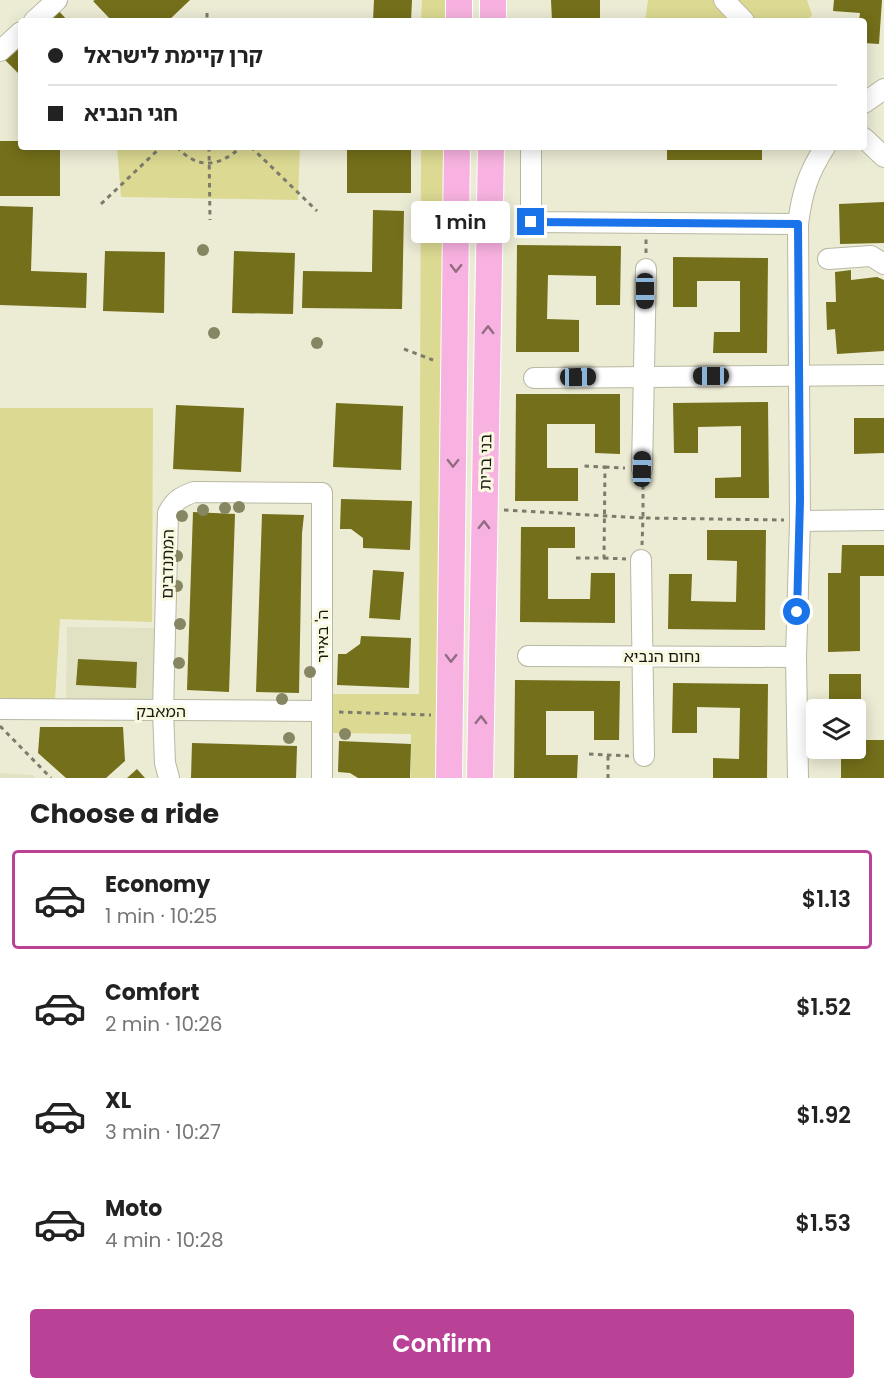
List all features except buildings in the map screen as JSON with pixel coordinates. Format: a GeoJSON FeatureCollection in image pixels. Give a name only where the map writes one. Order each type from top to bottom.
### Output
{"type":"FeatureCollection","features":[{"type":"Feature","properties":{"kind":"main road"},"geometry":{"type":"LineString","coordinates":[[459,0],[459,18]]}},
{"type":"Feature","properties":{"kind":"main road"},"geometry":{"type":"LineString","coordinates":[[493,0],[493,18]]}},
{"type":"Feature","properties":{"kind":"main road","name":"בני ברית"},"geometry":{"type":"LineString","coordinates":[[449,778],[457,150]]}},
{"type":"Feature","properties":{"kind":"main road","name":"בני ברית"},"geometry":{"type":"LineString","coordinates":[[480,778],[491,150]]}},
{"type":"Feature","properties":{"kind":"street"},"geometry":{"type":"LineString","coordinates":[[37,18],[57,0]]}},
{"type":"Feature","properties":{"kind":"street"},"geometry":{"type":"LineString","coordinates":[[724,0],[741,18]]}},
{"type":"Feature","properties":{"kind":"street"},"geometry":{"type":"LineString","coordinates":[[0,51],[18,35]]}},
{"type":"Feature","properties":{"kind":"street"},"geometry":{"type":"LineString","coordinates":[[867,101],[884,89]]}},
{"type":"Feature","properties":{"kind":"street"},"geometry":{"type":"LineString","coordinates":[[867,141],[884,157]]}},
{"type":"Feature","properties":{"kind":"street"},"geometry":{"type":"LineString","coordinates":[[531,150],[531,222],[798,224]]}},
{"type":"Feature","properties":{"kind":"street"},"geometry":{"type":"LineString","coordinates":[[798,778],[796,657],[800,521],[800,376],[798,224],[802,196],[812,166],[823,150]]}},
{"type":"Feature","properties":{"kind":"street"},"geometry":{"type":"LineString","coordinates":[[828,260],[871,256],[884,264]]}},
{"type":"Feature","properties":{"kind":"street"},"geometry":{"type":"LineString","coordinates":[[643,478],[646,269]]}},
{"type":"Feature","properties":{"kind":"street"},"geometry":{"type":"LineString","coordinates":[[534,378],[884,375]]}},
{"type":"Feature","properties":{"kind":"street","name":"המתנדבים"},"geometry":{"type":"LineString","coordinates":[[170,778],[165,762],[163,711],[168,513],[172,504],[181,496],[194,492],[322,493]]}},
{"type":"Feature","properties":{"kind":"street","name":"ה' באייר"},"geometry":{"type":"LineString","coordinates":[[322,493],[322,778]]}},
{"type":"Feature","properties":{"kind":"street"},"geometry":{"type":"LineString","coordinates":[[800,521],[884,520]]}},
{"type":"Feature","properties":{"kind":"street"},"geometry":{"type":"LineString","coordinates":[[642,552],[644,756]]}},
{"type":"Feature","properties":{"kind":"street","name":"נחום הנביא"},"geometry":{"type":"LineString","coordinates":[[528,656],[796,657]]}},
{"type":"Feature","properties":{"kind":"street","name":"המאבק"},"geometry":{"type":"LineString","coordinates":[[0,710],[322,711]]}},
{"type":"Feature","properties":{"kind":"path"},"geometry":{"type":"LineString","coordinates":[[101,204],[158,150]]}},
{"type":"Feature","properties":{"kind":"path"},"geometry":{"type":"LineString","coordinates":[[180,150],[186,157],[209,164],[225,159],[237,150]]}},
{"type":"Feature","properties":{"kind":"path"},"geometry":{"type":"LineString","coordinates":[[209,150],[210,220]]}},
{"type":"Feature","properties":{"kind":"path"},"geometry":{"type":"LineString","coordinates":[[254,150],[317,211]]}},
{"type":"Feature","properties":{"kind":"path"},"geometry":{"type":"LineString","coordinates":[[646,222],[646,269]]}},
{"type":"Feature","properties":{"kind":"path"},"geometry":{"type":"LineString","coordinates":[[404,349],[435,360]]}},
{"type":"Feature","properties":{"kind":"path"},"geometry":{"type":"LineString","coordinates":[[576,558],[604,558],[605,467],[584,466]]}},
{"type":"Feature","properties":{"kind":"path"},"geometry":{"type":"LineString","coordinates":[[642,552],[643,478]]}},
{"type":"Feature","properties":{"kind":"path"},"geometry":{"type":"LineString","coordinates":[[504,510],[605,514],[643,518],[800,521]]}},
{"type":"Feature","properties":{"kind":"path"},"geometry":{"type":"LineString","coordinates":[[322,711],[431,715]]}},
{"type":"Feature","properties":{"kind":"path"},"geometry":{"type":"LineString","coordinates":[[0,726],[51,778]]}},
{"type":"Feature","properties":{"kind":"path"},"geometry":{"type":"LineString","coordinates":[[589,754],[608,756],[608,778]]}},
{"type":"Feature","properties":{"kind":"shaded area"},"geometry":{"type":"Polygon","coordinates":[[[422,0],[452,0],[452,18],[421,18],[422,0]]]}},
{"type":"Feature","properties":{"kind":"shaded area"},"geometry":{"type":"Polygon","coordinates":[[[648,0],[807,0],[812,15],[809,18],[645,18],[648,0]]]}},
{"type":"Feature","properties":{"kind":"shaded area"},"geometry":{"type":"Polygon","coordinates":[[[117,150],[300,150],[298,200],[121,197],[117,150]]]}},
{"type":"Feature","properties":{"kind":"shaded area"},"geometry":{"type":"Polygon","coordinates":[[[421,150],[450,150],[441,778],[411,778],[411,734],[333,733],[331,694],[419,694],[421,150]]]}},
{"type":"Feature","properties":{"kind":"shaded area"},"geometry":{"type":"Polygon","coordinates":[[[0,408],[153,408],[152,622],[60,619],[55,700],[0,699],[0,408]]]}},
{"type":"Feature","properties":{"kind":"shaded area"},"geometry":{"type":"Polygon","coordinates":[[[67,627],[155,628],[154,704],[66,703],[67,627]]]}},
{"type":"Feature","properties":{"kind":"shaded area"},"geometry":{"type":"Polygon","coordinates":[[[0,773],[33,775],[36,778],[0,778],[0,773]]]}},
{"type":"Feature","properties":{"kind":"route"},"geometry":{"type":"LineString","coordinates":[[531,222],[798,224],[800,500],[797,612]]}}]}
